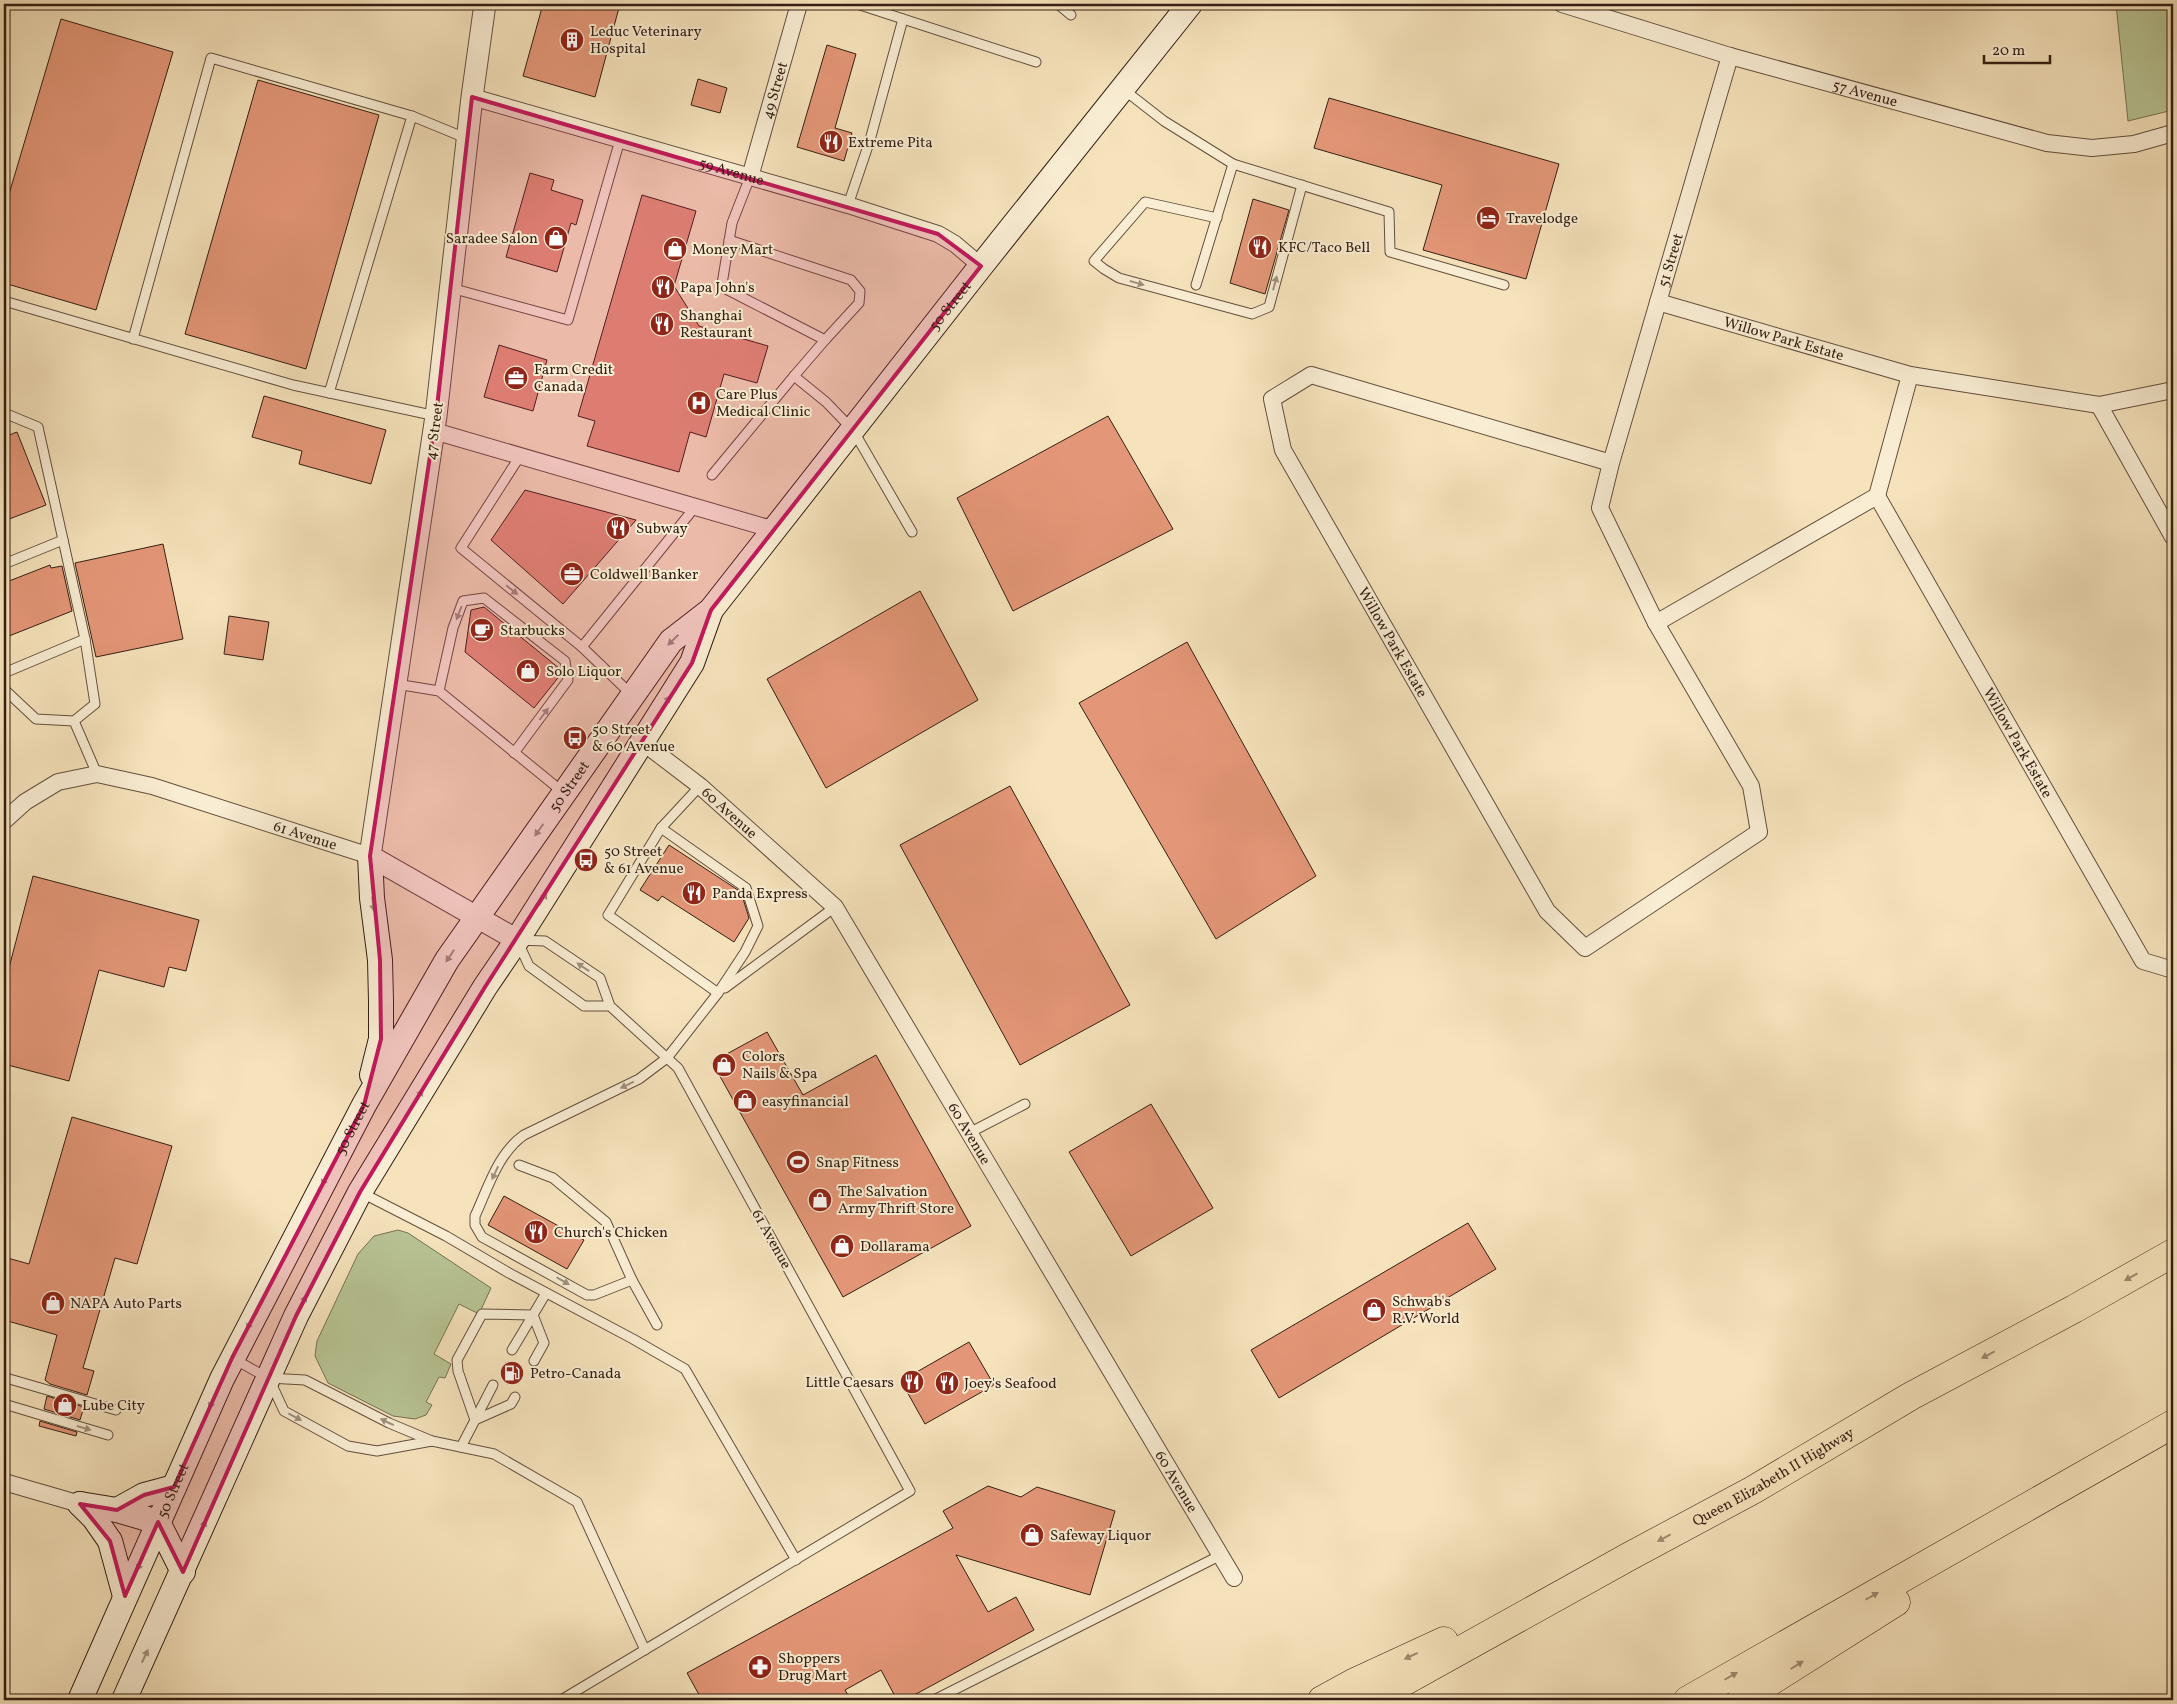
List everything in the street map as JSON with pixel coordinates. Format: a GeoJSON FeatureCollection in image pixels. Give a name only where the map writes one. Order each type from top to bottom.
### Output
{"type":"FeatureCollection","features":[{"type":"Feature","properties":{"kind":"highway","name":"Queen Elizabeth II Highway"},"geometry":{"type":"LineString","coordinates":[[1371,1700],[1753,1490],[1911,1396],[2074,1309],[2173,1253]]}},
{"type":"Feature","properties":{"kind":"highway"},"geometry":{"type":"LineString","coordinates":[[1688,1700],[2173,1425]]}},
{"type":"Feature","properties":{"kind":"highway"},"geometry":{"type":"LineString","coordinates":[[1741,1700],[2173,1425]]}},
{"type":"Feature","properties":{"kind":"highway"},"geometry":{"type":"LineString","coordinates":[[1322,1700],[1353,1683],[1630,1556]]}},
{"type":"Feature","properties":{"kind":"main road","name":"50 Street"},"geometry":{"type":"LineString","coordinates":[[80,1700],[232,1358],[364,1105],[447,960],[671,640],[711,610],[1190,4]]}},
{"type":"Feature","properties":{"kind":"main road","name":"50 Street"},"geometry":{"type":"LineString","coordinates":[[124,1700],[183,1572],[296,1316],[360,1192],[485,987],[517,940],[692,663],[711,610]]}},
{"type":"Feature","properties":{"kind":"main road"},"geometry":{"type":"LineString","coordinates":[[364,1105],[381,1039],[380,960],[372,898],[370,856]]}},
{"type":"Feature","properties":{"kind":"main road"},"geometry":{"type":"LineString","coordinates":[[117,1510],[144,1495],[174,1487]]}},
{"type":"Feature","properties":{"kind":"main road"},"geometry":{"type":"LineString","coordinates":[[80,1504],[117,1510],[158,1522],[183,1572]]}},
{"type":"Feature","properties":{"kind":"main road"},"geometry":{"type":"LineString","coordinates":[[80,1504],[94,1518],[110,1541],[125,1596]]}},
{"type":"Feature","properties":{"kind":"street","name":"47 Street"},"geometry":{"type":"LineString","coordinates":[[370,856],[435,424],[472,97],[485,4]]}},
{"type":"Feature","properties":{"kind":"street","name":"49 Street"},"geometry":{"type":"LineString","coordinates":[[750,177],[799,4]]}},
{"type":"Feature","properties":{"kind":"street","name":"57 Avenue"},"geometry":{"type":"LineString","coordinates":[[1562,4],[1730,56],[2047,143],[2092,148],[2134,144],[2173,133]]}},
{"type":"Feature","properties":{"kind":"street","name":"51 Street"},"geometry":{"type":"LineString","coordinates":[[1611,464],[1730,56]]}},
{"type":"Feature","properties":{"kind":"street","name":"59 Avenue"},"geometry":{"type":"LineString","coordinates":[[472,97],[848,205],[938,234],[954,244],[981,266]]}},
{"type":"Feature","properties":{"kind":"street","name":"Willow Park Estate"},"geometry":{"type":"LineString","coordinates":[[1658,302],[1910,375],[2099,405],[2173,390]]}},
{"type":"Feature","properties":{"kind":"street","name":"Willow Park Estate"},"geometry":{"type":"LineString","coordinates":[[1311,375],[1611,464],[1600,508],[1656,623],[1751,786],[1760,832],[1585,948],[1547,911],[1312,501],[1283,450],[1272,399],[1311,375]]}},
{"type":"Feature","properties":{"kind":"street"},"geometry":{"type":"LineString","coordinates":[[1656,623],[1877,496],[1910,375]]}},
{"type":"Feature","properties":{"kind":"street"},"geometry":{"type":"LineString","coordinates":[[2099,405],[2173,537]]}},
{"type":"Feature","properties":{"kind":"street"},"geometry":{"type":"LineString","coordinates":[[435,424],[520,456],[775,530]]}},
{"type":"Feature","properties":{"kind":"street","name":"Willow Park Estate"},"geometry":{"type":"LineString","coordinates":[[1877,496],[2144,961],[2173,970]]}},
{"type":"Feature","properties":{"kind":"street","name":"60 Avenue"},"geometry":{"type":"LineString","coordinates":[[641,741],[700,786],[834,907],[1234,1578]]}},
{"type":"Feature","properties":{"kind":"street","name":"61 Avenue"},"geometry":{"type":"LineString","coordinates":[[4,821],[25,802],[58,782],[97,774],[152,786],[370,856],[517,940]]}},
{"type":"Feature","properties":{"kind":"street"},"geometry":{"type":"LineString","coordinates":[[4,1482],[80,1504]]}},
{"type":"Feature","properties":{"kind":"lane"},"geometry":{"type":"LineString","coordinates":[[1058,4],[1071,15]]}},
{"type":"Feature","properties":{"kind":"lane"},"geometry":{"type":"LineString","coordinates":[[862,5],[1036,62]]}},
{"type":"Feature","properties":{"kind":"lane"},"geometry":{"type":"LineString","coordinates":[[848,205],[870,140],[903,19]]}},
{"type":"Feature","properties":{"kind":"lane"},"geometry":{"type":"LineString","coordinates":[[133,339],[211,58],[412,116],[468,139]]}},
{"type":"Feature","properties":{"kind":"lane"},"geometry":{"type":"LineString","coordinates":[[1123,89],[1164,121],[1233,164],[1389,212],[1390,252],[1504,285]]}},
{"type":"Feature","properties":{"kind":"lane"},"geometry":{"type":"LineString","coordinates":[[329,393],[412,116]]}},
{"type":"Feature","properties":{"kind":"lane"},"geometry":{"type":"LineString","coordinates":[[451,288],[568,320],[620,140]]}},
{"type":"Feature","properties":{"kind":"lane"},"geometry":{"type":"LineString","coordinates":[[1196,285],[1233,164]]}},
{"type":"Feature","properties":{"kind":"lane"},"geometry":{"type":"LineString","coordinates":[[750,177],[732,223],[722,284],[726,290],[825,340]]}},
{"type":"Feature","properties":{"kind":"lane"},"geometry":{"type":"LineString","coordinates":[[1217,218],[1145,202],[1094,261],[1119,278],[1252,314],[1269,307],[1302,185]]}},
{"type":"Feature","properties":{"kind":"lane"},"geometry":{"type":"LineString","coordinates":[[712,475],[794,376],[859,303],[860,291],[851,280],[729,240]]}},
{"type":"Feature","properties":{"kind":"lane"},"geometry":{"type":"LineString","coordinates":[[4,302],[435,424]]}},
{"type":"Feature","properties":{"kind":"lane"},"geometry":{"type":"LineString","coordinates":[[794,376],[826,402],[853,430],[912,532]]}},
{"type":"Feature","properties":{"kind":"lane"},"geometry":{"type":"LineString","coordinates":[[4,417],[9,415],[38,427],[85,639],[95,704],[74,721],[36,720],[4,689]]}},
{"type":"Feature","properties":{"kind":"lane"},"geometry":{"type":"LineString","coordinates":[[520,456],[461,548],[582,647],[632,696]]}},
{"type":"Feature","properties":{"kind":"lane"},"geometry":{"type":"LineString","coordinates":[[582,647],[694,507]]}},
{"type":"Feature","properties":{"kind":"lane"},"geometry":{"type":"LineString","coordinates":[[4,564],[63,540]]}},
{"type":"Feature","properties":{"kind":"lane"},"geometry":{"type":"LineString","coordinates":[[439,691],[453,628],[463,601],[484,598],[565,661],[568,680],[514,753]]}},
{"type":"Feature","properties":{"kind":"lane"},"geometry":{"type":"LineString","coordinates":[[4,673],[85,639]]}},
{"type":"Feature","properties":{"kind":"lane"},"geometry":{"type":"LineString","coordinates":[[396,684],[439,691],[564,793]]}},
{"type":"Feature","properties":{"kind":"lane"},"geometry":{"type":"LineString","coordinates":[[74,721],[97,774]]}},
{"type":"Feature","properties":{"kind":"lane"},"geometry":{"type":"LineString","coordinates":[[700,786],[661,828],[608,914],[718,993]]}},
{"type":"Feature","properties":{"kind":"lane"},"geometry":{"type":"LineString","coordinates":[[632,1280],[594,1296],[587,1294],[482,1237],[475,1225],[475,1216],[500,1163],[513,1143],[524,1135],[639,1079],[667,1058],[718,993],[745,952],[758,926],[746,888],[661,828]]}},
{"type":"Feature","properties":{"kind":"lane"},"geometry":{"type":"LineString","coordinates":[[718,993],[834,907]]}},
{"type":"Feature","properties":{"kind":"lane"},"geometry":{"type":"LineString","coordinates":[[517,940],[529,966],[584,1006],[610,1006]]}},
{"type":"Feature","properties":{"kind":"lane","name":"61 Avenue"},"geometry":{"type":"LineString","coordinates":[[517,940],[545,941],[600,978],[610,1006],[678,1068],[910,1491],[796,1560]]}},
{"type":"Feature","properties":{"kind":"lane"},"geometry":{"type":"LineString","coordinates":[[969,1133],[1024,1104]]}},
{"type":"Feature","properties":{"kind":"lane"},"geometry":{"type":"LineString","coordinates":[[519,1166],[553,1178],[606,1222],[632,1280],[657,1325]]}},
{"type":"Feature","properties":{"kind":"lane"},"geometry":{"type":"LineString","coordinates":[[360,1192],[446,1236],[546,1294],[633,1339],[685,1369],[796,1560],[561,1700]]}},
{"type":"Feature","properties":{"kind":"lane"},"geometry":{"type":"LineString","coordinates":[[512,1350],[546,1294]]}},
{"type":"Feature","properties":{"kind":"lane"},"geometry":{"type":"LineString","coordinates":[[475,1420],[458,1372],[457,1360],[482,1314],[533,1315]]}},
{"type":"Feature","properties":{"kind":"lane"},"geometry":{"type":"LineString","coordinates":[[533,1315],[544,1343],[534,1361]]}},
{"type":"Feature","properties":{"kind":"lane"},"geometry":{"type":"LineString","coordinates":[[232,1358],[268,1378],[305,1380],[389,1423],[432,1441],[494,1454],[577,1502],[645,1650]]}},
{"type":"Feature","properties":{"kind":"lane"},"geometry":{"type":"LineString","coordinates":[[6,1378],[116,1410]]}},
{"type":"Feature","properties":{"kind":"lane"},"geometry":{"type":"LineString","coordinates":[[268,1378],[284,1411],[348,1446],[377,1451],[432,1441]]}},
{"type":"Feature","properties":{"kind":"lane"},"geometry":{"type":"LineString","coordinates":[[461,1447],[493,1385]]}},
{"type":"Feature","properties":{"kind":"lane"},"geometry":{"type":"LineString","coordinates":[[475,1420],[511,1404],[515,1397]]}},
{"type":"Feature","properties":{"kind":"lane"},"geometry":{"type":"LineString","coordinates":[[4,1404],[108,1434]]}},
{"type":"Feature","properties":{"kind":"lane"},"geometry":{"type":"LineString","coordinates":[[934,1700],[1221,1555]]}},
{"type":"Feature","properties":{"kind":"lane"},"geometry":{"type":"LineString","coordinates":[[4,1698],[12,1700]]}},
{"type":"Feature","properties":{"kind":"highlighted area"},"geometry":{"type":"Polygon","coordinates":[[[472,97],[938,234],[981,266],[711,610],[692,663],[485,987],[360,1192],[296,1316],[183,1572],[158,1522],[125,1596],[110,1541],[80,1504],[117,1510],[144,1495],[174,1487],[232,1358],[364,1105],[381,1039],[380,960],[370,856],[436,416],[472,97]]]}},
{"type":"Feature","properties":{"kind":"green space"},"geometry":{"type":"Polygon","coordinates":[[[2116,4],[2173,4],[2173,110],[2128,121],[2116,4]]]}},
{"type":"Feature","properties":{"kind":"green space"},"geometry":{"type":"Polygon","coordinates":[[[398,1230],[408,1233],[491,1288],[479,1314],[459,1304],[434,1354],[451,1364],[445,1378],[439,1377],[426,1402],[432,1405],[426,1415],[415,1419],[393,1416],[328,1383],[315,1356],[317,1341],[358,1254],[374,1236],[398,1230]]]}},
{"type":"Feature","properties":{"kind":"building","name":"Leduc Veterinary Hospital"},"geometry":{"type":"Polygon","coordinates":[[[543,4],[620,4],[595,97],[523,76],[543,4]]]}},
{"type":"Feature","properties":{"kind":"building"},"geometry":{"type":"Polygon","coordinates":[[[61,19],[173,52],[96,310],[4,283],[4,211],[61,19]]]}},
{"type":"Feature","properties":{"kind":"building"},"geometry":{"type":"Polygon","coordinates":[[[827,45],[856,54],[835,128],[852,133],[844,161],[797,147],[827,45]]]}},
{"type":"Feature","properties":{"kind":"building"},"geometry":{"type":"Polygon","coordinates":[[[698,79],[727,88],[720,113],[691,105],[698,79]]]}},
{"type":"Feature","properties":{"kind":"building"},"geometry":{"type":"Polygon","coordinates":[[[258,80],[379,115],[306,369],[185,334],[258,80]]]}},
{"type":"Feature","properties":{"kind":"building","name":"Travelodge"},"geometry":{"type":"Polygon","coordinates":[[[1329,98],[1559,164],[1526,279],[1423,250],[1442,185],[1314,148],[1329,98]]]}},
{"type":"Feature","properties":{"kind":"building"},"geometry":{"type":"Polygon","coordinates":[[[530,173],[554,180],[551,190],[583,200],[576,225],[571,223],[557,272],[506,257],[530,173]]]}},
{"type":"Feature","properties":{"kind":"building"},"geometry":{"type":"Polygon","coordinates":[[[642,195],[696,211],[674,286],[699,326],[768,346],[757,383],[724,374],[706,437],[690,432],[679,472],[587,446],[595,421],[578,416],[642,195]]]}},
{"type":"Feature","properties":{"kind":"building","name":"KFC/Taco Bell"},"geometry":{"type":"Polygon","coordinates":[[[1253,199],[1289,210],[1265,294],[1230,283],[1253,199]]]}},
{"type":"Feature","properties":{"kind":"building","name":"Farm Credit Canada"},"geometry":{"type":"Polygon","coordinates":[[[499,345],[547,360],[533,411],[484,397],[499,345]]]}},
{"type":"Feature","properties":{"kind":"building"},"geometry":{"type":"Polygon","coordinates":[[[264,396],[386,430],[371,484],[299,464],[302,451],[252,437],[264,396]]]}},
{"type":"Feature","properties":{"kind":"building"},"geometry":{"type":"Polygon","coordinates":[[[1108,416],[1173,529],[1013,611],[957,498],[1108,416]]]}},
{"type":"Feature","properties":{"kind":"building"},"geometry":{"type":"Polygon","coordinates":[[[17,432],[46,505],[4,521],[4,437],[17,432]]]}},
{"type":"Feature","properties":{"kind":"building"},"geometry":{"type":"Polygon","coordinates":[[[525,490],[636,520],[563,604],[491,540],[525,490]]]}},
{"type":"Feature","properties":{"kind":"building"},"geometry":{"type":"Polygon","coordinates":[[[163,544],[183,639],[96,657],[75,563],[163,544]]]}},
{"type":"Feature","properties":{"kind":"building"},"geometry":{"type":"Polygon","coordinates":[[[50,565],[51,568],[62,566],[72,611],[4,638],[4,583],[50,565]]]}},
{"type":"Feature","properties":{"kind":"building"},"geometry":{"type":"Polygon","coordinates":[[[920,591],[978,700],[826,788],[767,679],[920,591]]]}},
{"type":"Feature","properties":{"kind":"building"},"geometry":{"type":"Polygon","coordinates":[[[484,607],[560,669],[561,674],[534,708],[465,652],[471,610],[484,607]]]}},
{"type":"Feature","properties":{"kind":"building"},"geometry":{"type":"Polygon","coordinates":[[[229,616],[269,622],[263,660],[224,654],[229,616]]]}},
{"type":"Feature","properties":{"kind":"building"},"geometry":{"type":"Polygon","coordinates":[[[1187,642],[1316,876],[1216,939],[1079,703],[1187,642]]]}},
{"type":"Feature","properties":{"kind":"building"},"geometry":{"type":"Polygon","coordinates":[[[1010,786],[1130,1005],[1020,1065],[900,845],[1010,786]]]}},
{"type":"Feature","properties":{"kind":"building","name":"Panda Express"},"geometry":{"type":"Polygon","coordinates":[[[669,845],[741,892],[749,918],[734,942],[662,896],[658,901],[640,890],[669,845]]]}},
{"type":"Feature","properties":{"kind":"building"},"geometry":{"type":"Polygon","coordinates":[[[33,876],[199,920],[186,971],[169,967],[164,987],[99,970],[69,1081],[4,1064],[4,987],[33,876]]]}},
{"type":"Feature","properties":{"kind":"building"},"geometry":{"type":"Polygon","coordinates":[[[767,1032],[803,1095],[876,1055],[971,1226],[843,1297],[712,1062],[767,1032]]]}},
{"type":"Feature","properties":{"kind":"building"},"geometry":{"type":"Polygon","coordinates":[[[1151,1104],[1213,1208],[1131,1256],[1069,1152],[1151,1104]]]}},
{"type":"Feature","properties":{"kind":"building"},"geometry":{"type":"Polygon","coordinates":[[[72,1117],[172,1146],[137,1264],[115,1258],[83,1368],[94,1371],[87,1395],[50,1384],[45,1380],[57,1335],[4,1320],[4,1257],[29,1264],[72,1117]]]}},
{"type":"Feature","properties":{"kind":"building","name":"Church's Chicken"},"geometry":{"type":"Polygon","coordinates":[[[504,1196],[584,1240],[567,1269],[488,1225],[504,1196]]]}},
{"type":"Feature","properties":{"kind":"building","name":"Schwab's R.V. World"},"geometry":{"type":"Polygon","coordinates":[[[1468,1223],[1496,1269],[1279,1398],[1251,1350],[1468,1223]]]}},
{"type":"Feature","properties":{"kind":"building","name":"Joey's Seafood"},"geometry":{"type":"Polygon","coordinates":[[[969,1342],[994,1385],[925,1424],[901,1381],[969,1342]]]}},
{"type":"Feature","properties":{"kind":"building"},"geometry":{"type":"Polygon","coordinates":[[[47,1396],[84,1407],[80,1420],[44,1409],[47,1396]]]}},
{"type":"Feature","properties":{"kind":"building"},"geometry":{"type":"Polygon","coordinates":[[[40,1421],[77,1432],[76,1436],[39,1426],[40,1421]]]}},
{"type":"Feature","properties":{"kind":"building"},"geometry":{"type":"Polygon","coordinates":[[[988,1486],[1021,1497],[1037,1487],[1115,1511],[1090,1595],[956,1555],[988,1612],[1016,1597],[1034,1630],[905,1700],[897,1700],[881,1670],[845,1690],[851,1700],[702,1700],[687,1673],[953,1528],[943,1511],[988,1486]]]}},
{"type":"Feature","properties":{"kind":"place","name":"Leduc Veterinary Hospital"},"geometry":{"type":"Point","coordinates":[572,40]}},
{"type":"Feature","properties":{"kind":"place","name":"Extreme Pita"},"geometry":{"type":"Point","coordinates":[831,142]}},
{"type":"Feature","properties":{"kind":"place","name":"Travelodge"},"geometry":{"type":"Point","coordinates":[1488,218]}},
{"type":"Feature","properties":{"kind":"place","name":"Saradee Salon"},"geometry":{"type":"Point","coordinates":[556,238]}},
{"type":"Feature","properties":{"kind":"place","name":"KFC/Taco Bell"},"geometry":{"type":"Point","coordinates":[1260,247]}},
{"type":"Feature","properties":{"kind":"place","name":"Money Mart"},"geometry":{"type":"Point","coordinates":[675,249]}},
{"type":"Feature","properties":{"kind":"place","name":"Papa John's"},"geometry":{"type":"Point","coordinates":[663,287]}},
{"type":"Feature","properties":{"kind":"place","name":"Shanghai Restaurant"},"geometry":{"type":"Point","coordinates":[662,324]}},
{"type":"Feature","properties":{"kind":"place","name":"Farm Credit Canada"},"geometry":{"type":"Point","coordinates":[516,378]}},
{"type":"Feature","properties":{"kind":"place","name":"Care Plus Medical Clinic"},"geometry":{"type":"Point","coordinates":[699,403]}},
{"type":"Feature","properties":{"kind":"place","name":"Subway"},"geometry":{"type":"Point","coordinates":[618,528]}},
{"type":"Feature","properties":{"kind":"place","name":"Coldwell Banker"},"geometry":{"type":"Point","coordinates":[572,574]}},
{"type":"Feature","properties":{"kind":"place","name":"Starbucks"},"geometry":{"type":"Point","coordinates":[482,630]}},
{"type":"Feature","properties":{"kind":"place","name":"Solo Liquor"},"geometry":{"type":"Point","coordinates":[528,671]}},
{"type":"Feature","properties":{"kind":"place","name":"50 Street & 60 Avenue"},"geometry":{"type":"Point","coordinates":[575,738]}},
{"type":"Feature","properties":{"kind":"place","name":"50 Street & 61 Avenue"},"geometry":{"type":"Point","coordinates":[586,860]}},
{"type":"Feature","properties":{"kind":"place","name":"Panda Express"},"geometry":{"type":"Point","coordinates":[694,893]}},
{"type":"Feature","properties":{"kind":"place","name":"Colors Nails & Spa"},"geometry":{"type":"Point","coordinates":[724,1065]}},
{"type":"Feature","properties":{"kind":"place","name":"easyfinancial"},"geometry":{"type":"Point","coordinates":[745,1101]}},
{"type":"Feature","properties":{"kind":"place","name":"Snap Fitness"},"geometry":{"type":"Point","coordinates":[798,1162]}},
{"type":"Feature","properties":{"kind":"place","name":"The Salvation Army Thrift Store"},"geometry":{"type":"Point","coordinates":[820,1200]}},
{"type":"Feature","properties":{"kind":"place","name":"Church's Chicken"},"geometry":{"type":"Point","coordinates":[536,1232]}},
{"type":"Feature","properties":{"kind":"place","name":"Dollarama"},"geometry":{"type":"Point","coordinates":[842,1246]}},
{"type":"Feature","properties":{"kind":"place","name":"NAPA Auto Parts"},"geometry":{"type":"Point","coordinates":[53,1303]}},
{"type":"Feature","properties":{"kind":"place","name":"Schwab's R.V. World"},"geometry":{"type":"Point","coordinates":[1374,1310]}},
{"type":"Feature","properties":{"kind":"place","name":"Petro-Canada"},"geometry":{"type":"Point","coordinates":[512,1373]}},
{"type":"Feature","properties":{"kind":"place","name":"Little Caesars"},"geometry":{"type":"Point","coordinates":[912,1382]}},
{"type":"Feature","properties":{"kind":"place","name":"Joey's Seafood"},"geometry":{"type":"Point","coordinates":[947,1383]}},
{"type":"Feature","properties":{"kind":"place","name":"Lube City"},"geometry":{"type":"Point","coordinates":[65,1405]}},
{"type":"Feature","properties":{"kind":"place","name":"Safeway Liquor"},"geometry":{"type":"Point","coordinates":[1032,1535]}},
{"type":"Feature","properties":{"kind":"place","name":"Shoppers Drug Mart"},"geometry":{"type":"Point","coordinates":[760,1667]}}]}
